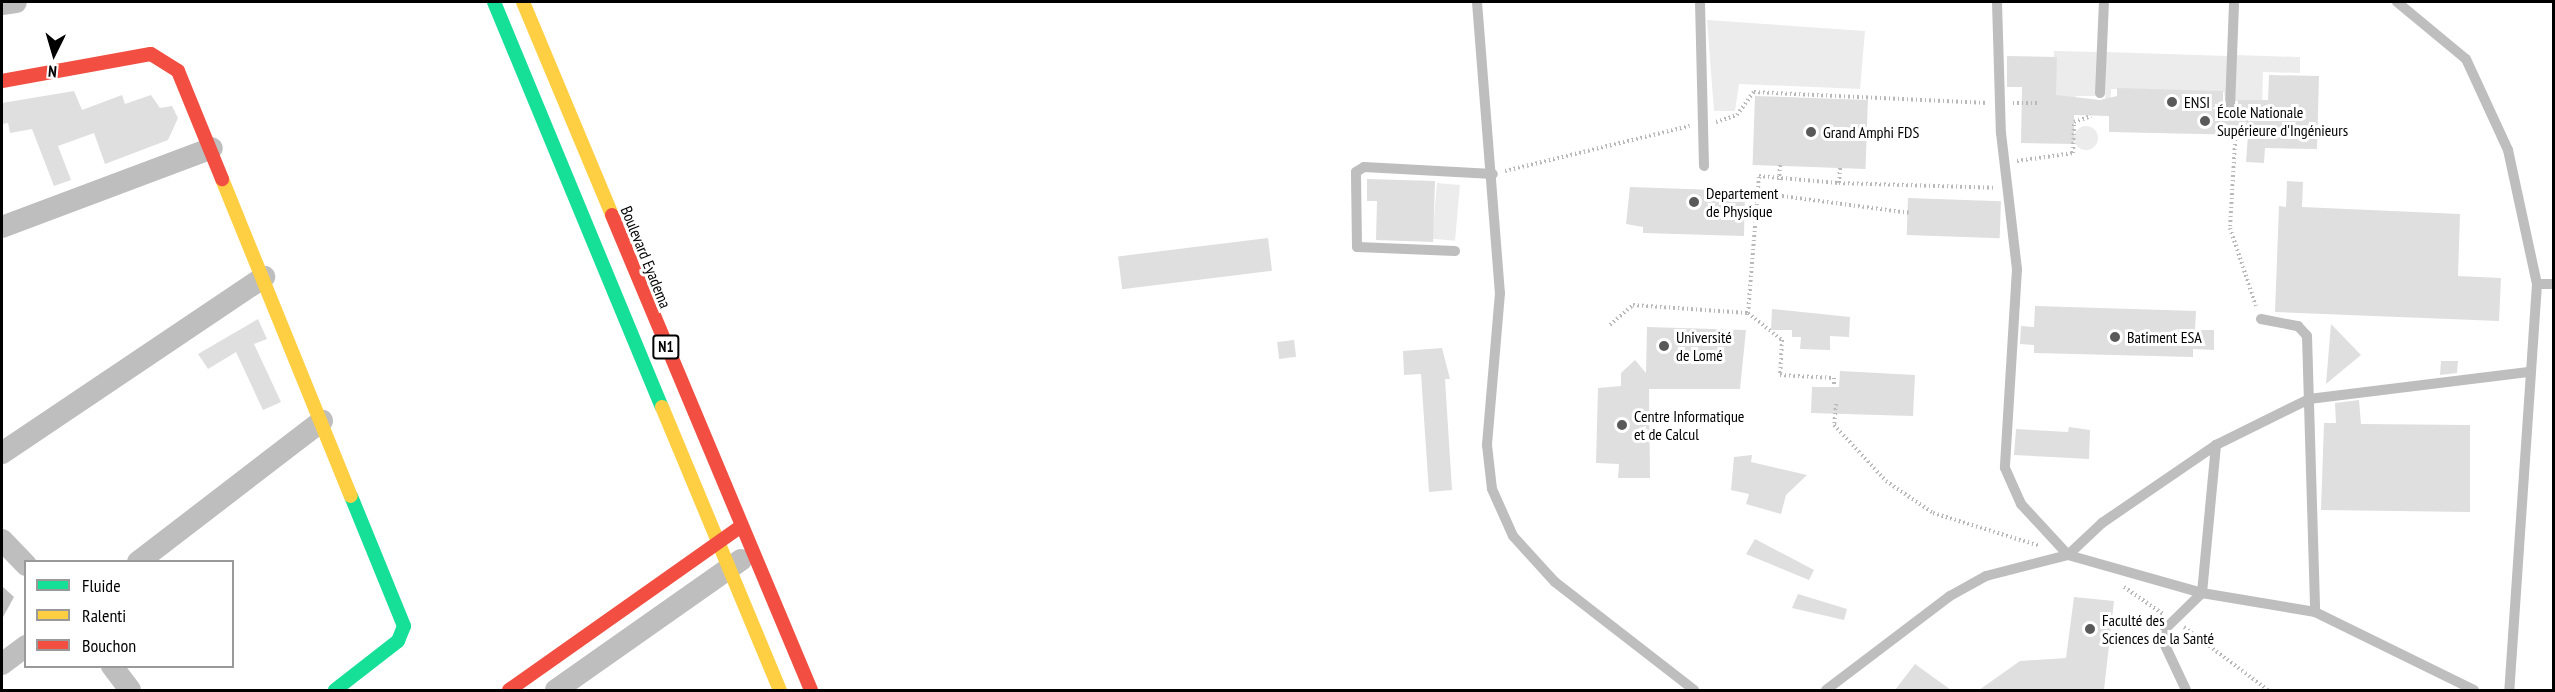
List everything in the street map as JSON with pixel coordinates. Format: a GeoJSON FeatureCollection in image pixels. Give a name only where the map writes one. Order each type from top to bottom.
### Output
{"type":"FeatureCollection","features":[{"type":"Feature","properties":{"kind":"main road","name":"N1"},"geometry":{"type":"LineString","coordinates":[[494,2],[715,541],[780,690]]}},
{"type":"Feature","properties":{"kind":"main road","name":"Boulevard Eyadema"},"geometry":{"type":"LineString","coordinates":[[524,2],[740,527],[811,690]]}},
{"type":"Feature","properties":{"kind":"main road"},"geometry":{"type":"LineString","coordinates":[[2,81],[161,57],[178,71],[212,148],[404,626],[398,641],[335,690]]}},
{"type":"Feature","properties":{"kind":"main road"},"geometry":{"type":"LineString","coordinates":[[509,690],[715,541],[740,527]]}},
{"type":"Feature","properties":{"kind":"street"},"geometry":{"type":"LineString","coordinates":[[2,4],[16,2]]}},
{"type":"Feature","properties":{"kind":"street"},"geometry":{"type":"LineString","coordinates":[[2,227],[212,148]]}},
{"type":"Feature","properties":{"kind":"street"},"geometry":{"type":"LineString","coordinates":[[2,453],[264,277]]}},
{"type":"Feature","properties":{"kind":"street"},"geometry":{"type":"LineString","coordinates":[[139,560],[322,421]]}},
{"type":"Feature","properties":{"kind":"street"},"geometry":{"type":"LineString","coordinates":[[2,540],[24,563]]}},
{"type":"Feature","properties":{"kind":"street"},"geometry":{"type":"LineString","coordinates":[[556,690],[726,567],[752,554]]}},
{"type":"Feature","properties":{"kind":"street"},"geometry":{"type":"LineString","coordinates":[[2,664],[24,648]]}},
{"type":"Feature","properties":{"kind":"street"},"geometry":{"type":"LineString","coordinates":[[114,668],[130,690]]}},
{"type":"Feature","properties":{"kind":"lane"},"geometry":{"type":"LineString","coordinates":[[1477,2],[1493,174],[1500,293],[1487,445],[1492,489],[1514,536],[1555,582],[1694,690]]}},
{"type":"Feature","properties":{"kind":"lane"},"geometry":{"type":"LineString","coordinates":[[1700,2],[1704,166]]}},
{"type":"Feature","properties":{"kind":"lane"},"geometry":{"type":"LineString","coordinates":[[1997,2],[2000,104],[2016,268],[2005,468],[2021,504],[2068,555],[2202,593],[2315,612],[2475,690]]}},
{"type":"Feature","properties":{"kind":"lane"},"geometry":{"type":"LineString","coordinates":[[2100,93],[2104,2]]}},
{"type":"Feature","properties":{"kind":"lane"},"geometry":{"type":"LineString","coordinates":[[2230,108],[2234,2]]}},
{"type":"Feature","properties":{"kind":"lane"},"geometry":{"type":"LineString","coordinates":[[2397,2],[2466,59],[2508,150],[2536,284],[2509,690]]}},
{"type":"Feature","properties":{"kind":"lane"},"geometry":{"type":"LineString","coordinates":[[1455,251],[1357,247],[1356,172],[1364,167],[1493,174]]}},
{"type":"Feature","properties":{"kind":"lane"},"geometry":{"type":"LineString","coordinates":[[2536,284],[2553,284]]}},
{"type":"Feature","properties":{"kind":"lane"},"geometry":{"type":"LineString","coordinates":[[2261,319],[2303,330],[2309,399],[2315,612]]}},
{"type":"Feature","properties":{"kind":"lane"},"geometry":{"type":"LineString","coordinates":[[1826,690],[1950,596],[1986,576],[2068,555],[2102,523],[2216,445],[2309,399],[2530,372]]}},
{"type":"Feature","properties":{"kind":"lane"},"geometry":{"type":"LineString","coordinates":[[2186,690],[2162,639],[2166,628],[2202,593],[2216,445]]}},
{"type":"Feature","properties":{"kind":"path"},"geometry":{"type":"LineString","coordinates":[[1493,174],[1737,115],[1754,92],[2000,104],[2040,103]]}},
{"type":"Feature","properties":{"kind":"path"},"geometry":{"type":"LineString","coordinates":[[2006,163],[2073,153],[2074,122],[2091,116]]}},
{"type":"Feature","properties":{"kind":"path"},"geometry":{"type":"LineString","coordinates":[[2236,126],[2230,228],[2261,319]]}},
{"type":"Feature","properties":{"kind":"path"},"geometry":{"type":"LineString","coordinates":[[1779,180],[1780,165]]}},
{"type":"Feature","properties":{"kind":"path"},"geometry":{"type":"LineString","coordinates":[[1839,183],[1840,167]]}},
{"type":"Feature","properties":{"kind":"path"},"geometry":{"type":"LineString","coordinates":[[1749,314],[1760,193],[1759,176],[1779,180],[1839,183],[2009,188]]}},
{"type":"Feature","properties":{"kind":"path"},"geometry":{"type":"LineString","coordinates":[[1760,193],[1909,213]]}},
{"type":"Feature","properties":{"kind":"path"},"geometry":{"type":"LineString","coordinates":[[1746,213],[1760,193]]}},
{"type":"Feature","properties":{"kind":"path"},"geometry":{"type":"LineString","coordinates":[[1610,325],[1633,305],[1749,314],[1782,340],[1780,375],[1834,378],[1834,387]]}},
{"type":"Feature","properties":{"kind":"path"},"geometry":{"type":"LineString","coordinates":[[1836,404],[1834,425],[1886,481],[1933,513],[2068,555]]}},
{"type":"Feature","properties":{"kind":"shaded area"},"geometry":{"type":"Polygon","coordinates":[[[1707,20],[1865,31],[1860,89],[1739,84],[1735,111],[1714,111],[1707,20]]]}},
{"type":"Feature","properties":{"kind":"shaded area"},"geometry":{"type":"Polygon","coordinates":[[[2054,51],[2098,52],[2097,96],[2076,96],[2075,106],[2053,106],[2054,51]]]}},
{"type":"Feature","properties":{"kind":"shaded area"},"geometry":{"type":"Polygon","coordinates":[[[2106,52],[2228,56],[2227,111],[2224,92],[2111,89],[2110,106],[2105,106],[2106,52]]]}},
{"type":"Feature","properties":{"kind":"shaded area"},"geometry":{"type":"Polygon","coordinates":[[[2235,55],[2300,57],[2300,73],[2263,72],[2262,111],[2258,102],[2234,101],[2235,55]]]}},
{"type":"Feature","properties":{"kind":"shaded area"},"geometry":{"type":"Polygon","coordinates":[[[2086,126],[2091,127],[2097,133],[2097,143],[2091,149],[2086,150],[2081,149],[2075,143],[2074,138],[2075,133],[2081,127],[2086,126]]]}},
{"type":"Feature","properties":{"kind":"shaded area"},"geometry":{"type":"Polygon","coordinates":[[[1437,183],[1460,185],[1455,241],[1432,239],[1437,183]]]}},
{"type":"Feature","properties":{"kind":"shaded area"},"geometry":{"type":"Polygon","coordinates":[[[2,586],[14,597],[3,617],[2,617],[2,586]]]}},
{"type":"Feature","properties":{"kind":"building","name":"ENSI"},"geometry":{"type":"Polygon","coordinates":[[[2007,56],[2057,57],[2056,95],[2100,100],[2117,96],[2117,88],[2223,91],[2223,111],[2229,115],[2237,111],[2238,100],[2268,100],[2269,75],[2319,76],[2317,149],[2265,148],[2264,163],[2246,162],[2248,135],[2109,132],[2109,116],[2074,115],[2074,144],[2021,143],[2022,87],[2007,87],[2007,56]]]}},
{"type":"Feature","properties":{"kind":"building"},"geometry":{"type":"Polygon","coordinates":[[[74,91],[82,110],[122,95],[125,104],[151,95],[160,108],[172,106],[178,118],[168,140],[105,164],[94,133],[58,146],[71,180],[54,186],[32,129],[10,133],[8,123],[2,124],[2,103],[74,91]]]}},
{"type":"Feature","properties":{"kind":"building","name":"Grand Amphi FDS"},"geometry":{"type":"Polygon","coordinates":[[[1755,96],[1868,100],[1866,169],[1753,165],[1755,96]]]}},
{"type":"Feature","properties":{"kind":"building"},"geometry":{"type":"Polygon","coordinates":[[[1367,179],[1435,181],[1433,242],[1376,240],[1377,201],[1367,201],[1367,179]]]}},
{"type":"Feature","properties":{"kind":"building"},"geometry":{"type":"Polygon","coordinates":[[[2287,181],[2303,182],[2302,207],[2460,214],[2458,276],[2501,278],[2499,321],[2275,312],[2279,206],[2286,207],[2287,181]]]}},
{"type":"Feature","properties":{"kind":"building","name":"Departement de Physique"},"geometry":{"type":"Polygon","coordinates":[[[1630,187],[1745,191],[1744,236],[1643,233],[1643,227],[1626,224],[1630,187]]]}},
{"type":"Feature","properties":{"kind":"building"},"geometry":{"type":"Polygon","coordinates":[[[1908,198],[2001,201],[2000,238],[1907,235],[1908,198]]]}},
{"type":"Feature","properties":{"kind":"building"},"geometry":{"type":"Polygon","coordinates":[[[1268,238],[1272,271],[1122,289],[1118,256],[1268,238]]]}},
{"type":"Feature","properties":{"kind":"building","name":"Batiment ESA"},"geometry":{"type":"Polygon","coordinates":[[[2035,306],[2196,311],[2195,330],[2214,330],[2214,350],[2193,349],[2193,357],[2034,353],[2034,345],[2020,344],[2021,326],[2034,327],[2035,306]]]}},
{"type":"Feature","properties":{"kind":"building"},"geometry":{"type":"Polygon","coordinates":[[[1772,309],[1850,317],[1849,337],[1830,336],[1830,350],[1800,349],[1801,337],[1792,337],[1792,330],[1771,330],[1772,309]]]}},
{"type":"Feature","properties":{"kind":"building"},"geometry":{"type":"Polygon","coordinates":[[[258,319],[267,339],[254,344],[281,402],[263,410],[236,352],[208,369],[198,354],[258,319]]]}},
{"type":"Feature","properties":{"kind":"building"},"geometry":{"type":"Polygon","coordinates":[[[2331,324],[2361,355],[2326,384],[2331,324]]]}},
{"type":"Feature","properties":{"kind":"building","name":"Centre Informatique et de Calcul"},"geometry":{"type":"Polygon","coordinates":[[[1647,327],[1746,330],[1740,389],[1649,389],[1650,478],[1618,478],[1619,464],[1596,463],[1598,388],[1621,386],[1621,373],[1635,360],[1646,373],[1647,327]]]}},
{"type":"Feature","properties":{"kind":"building"},"geometry":{"type":"Polygon","coordinates":[[[1294,340],[1296,357],[1279,359],[1277,342],[1294,340]]]}},
{"type":"Feature","properties":{"kind":"building"},"geometry":{"type":"Polygon","coordinates":[[[1442,348],[1450,379],[1445,379],[1452,490],[1429,492],[1421,374],[1404,375],[1403,351],[1442,348]]]}},
{"type":"Feature","properties":{"kind":"building"},"geometry":{"type":"Polygon","coordinates":[[[2441,361],[2458,361],[2457,373],[2440,375],[2441,361]]]}},
{"type":"Feature","properties":{"kind":"building"},"geometry":{"type":"Polygon","coordinates":[[[1840,371],[1915,375],[1913,416],[1811,413],[1812,387],[1839,387],[1840,371]]]}},
{"type":"Feature","properties":{"kind":"building"},"geometry":{"type":"Polygon","coordinates":[[[2359,400],[2361,424],[2470,425],[2470,512],[2321,510],[2324,423],[2336,423],[2335,403],[2359,400]]]}},
{"type":"Feature","properties":{"kind":"building"},"geometry":{"type":"Polygon","coordinates":[[[2069,427],[2090,430],[2089,459],[2014,455],[2016,429],[2068,432],[2069,427]]]}},
{"type":"Feature","properties":{"kind":"building"},"geometry":{"type":"Polygon","coordinates":[[[1752,455],[1751,462],[1807,475],[1786,495],[1781,514],[1746,504],[1749,494],[1731,490],[1734,457],[1752,455]]]}},
{"type":"Feature","properties":{"kind":"building"},"geometry":{"type":"Polygon","coordinates":[[[1755,539],[1814,570],[1809,580],[1746,554],[1755,539]]]}},
{"type":"Feature","properties":{"kind":"building"},"geometry":{"type":"Polygon","coordinates":[[[1798,594],[1847,609],[1844,620],[1792,608],[1798,594]]]}},
{"type":"Feature","properties":{"kind":"building","name":"Faculté des Sciences de la Santé"},"geometry":{"type":"Polygon","coordinates":[[[2074,597],[2114,601],[2104,690],[1979,690],[2020,661],[2066,658],[2074,597]]]}},
{"type":"Feature","properties":{"kind":"building"},"geometry":{"type":"Polygon","coordinates":[[[1915,664],[1951,690],[1895,690],[1915,664]]]}},
{"type":"Feature","properties":{"kind":"traffic: fast"},"geometry":{"type":"LineString","coordinates":[[494,2],[662,407]]}},
{"type":"Feature","properties":{"kind":"traffic: fast"},"geometry":{"type":"LineString","coordinates":[[335,690],[398,641],[404,626],[351,496]]}},
{"type":"Feature","properties":{"kind":"traffic: slow"},"geometry":{"type":"LineString","coordinates":[[523,2],[612,215]]}},
{"type":"Feature","properties":{"kind":"traffic: slow"},"geometry":{"type":"LineString","coordinates":[[222,179],[351,496]]}},
{"type":"Feature","properties":{"kind":"traffic: slow"},"geometry":{"type":"LineString","coordinates":[[662,407],[780,690]]}},
{"type":"Feature","properties":{"kind":"traffic: jam"},"geometry":{"type":"LineString","coordinates":[[2,81],[151,54],[178,71],[222,179]]}},
{"type":"Feature","properties":{"kind":"traffic: jam"},"geometry":{"type":"LineString","coordinates":[[612,215],[811,690]]}},
{"type":"Feature","properties":{"kind":"traffic: jam"},"geometry":{"type":"LineString","coordinates":[[509,690],[740,527]]}},
{"type":"Feature","properties":{"kind":"place","name":"ENSI"},"geometry":{"type":"Point","coordinates":[2172,102]}},
{"type":"Feature","properties":{"kind":"place","name":"École Nationale Supérieure d'Ingénieurs"},"geometry":{"type":"Point","coordinates":[2205,121]}},
{"type":"Feature","properties":{"kind":"place","name":"Grand Amphi FDS"},"geometry":{"type":"Point","coordinates":[1811,132]}},
{"type":"Feature","properties":{"kind":"place","name":"Departement de Physique"},"geometry":{"type":"Point","coordinates":[1694,202]}},
{"type":"Feature","properties":{"kind":"place","name":"Batiment ESA"},"geometry":{"type":"Point","coordinates":[2115,337]}},
{"type":"Feature","properties":{"kind":"place","name":"Université de Lomé"},"geometry":{"type":"Point","coordinates":[1664,346]}},
{"type":"Feature","properties":{"kind":"place","name":"Centre Informatique et de Calcul"},"geometry":{"type":"Point","coordinates":[1622,425]}},
{"type":"Feature","properties":{"kind":"place","name":"Faculté des Sciences de la Santé"},"geometry":{"type":"Point","coordinates":[2090,629]}}]}
